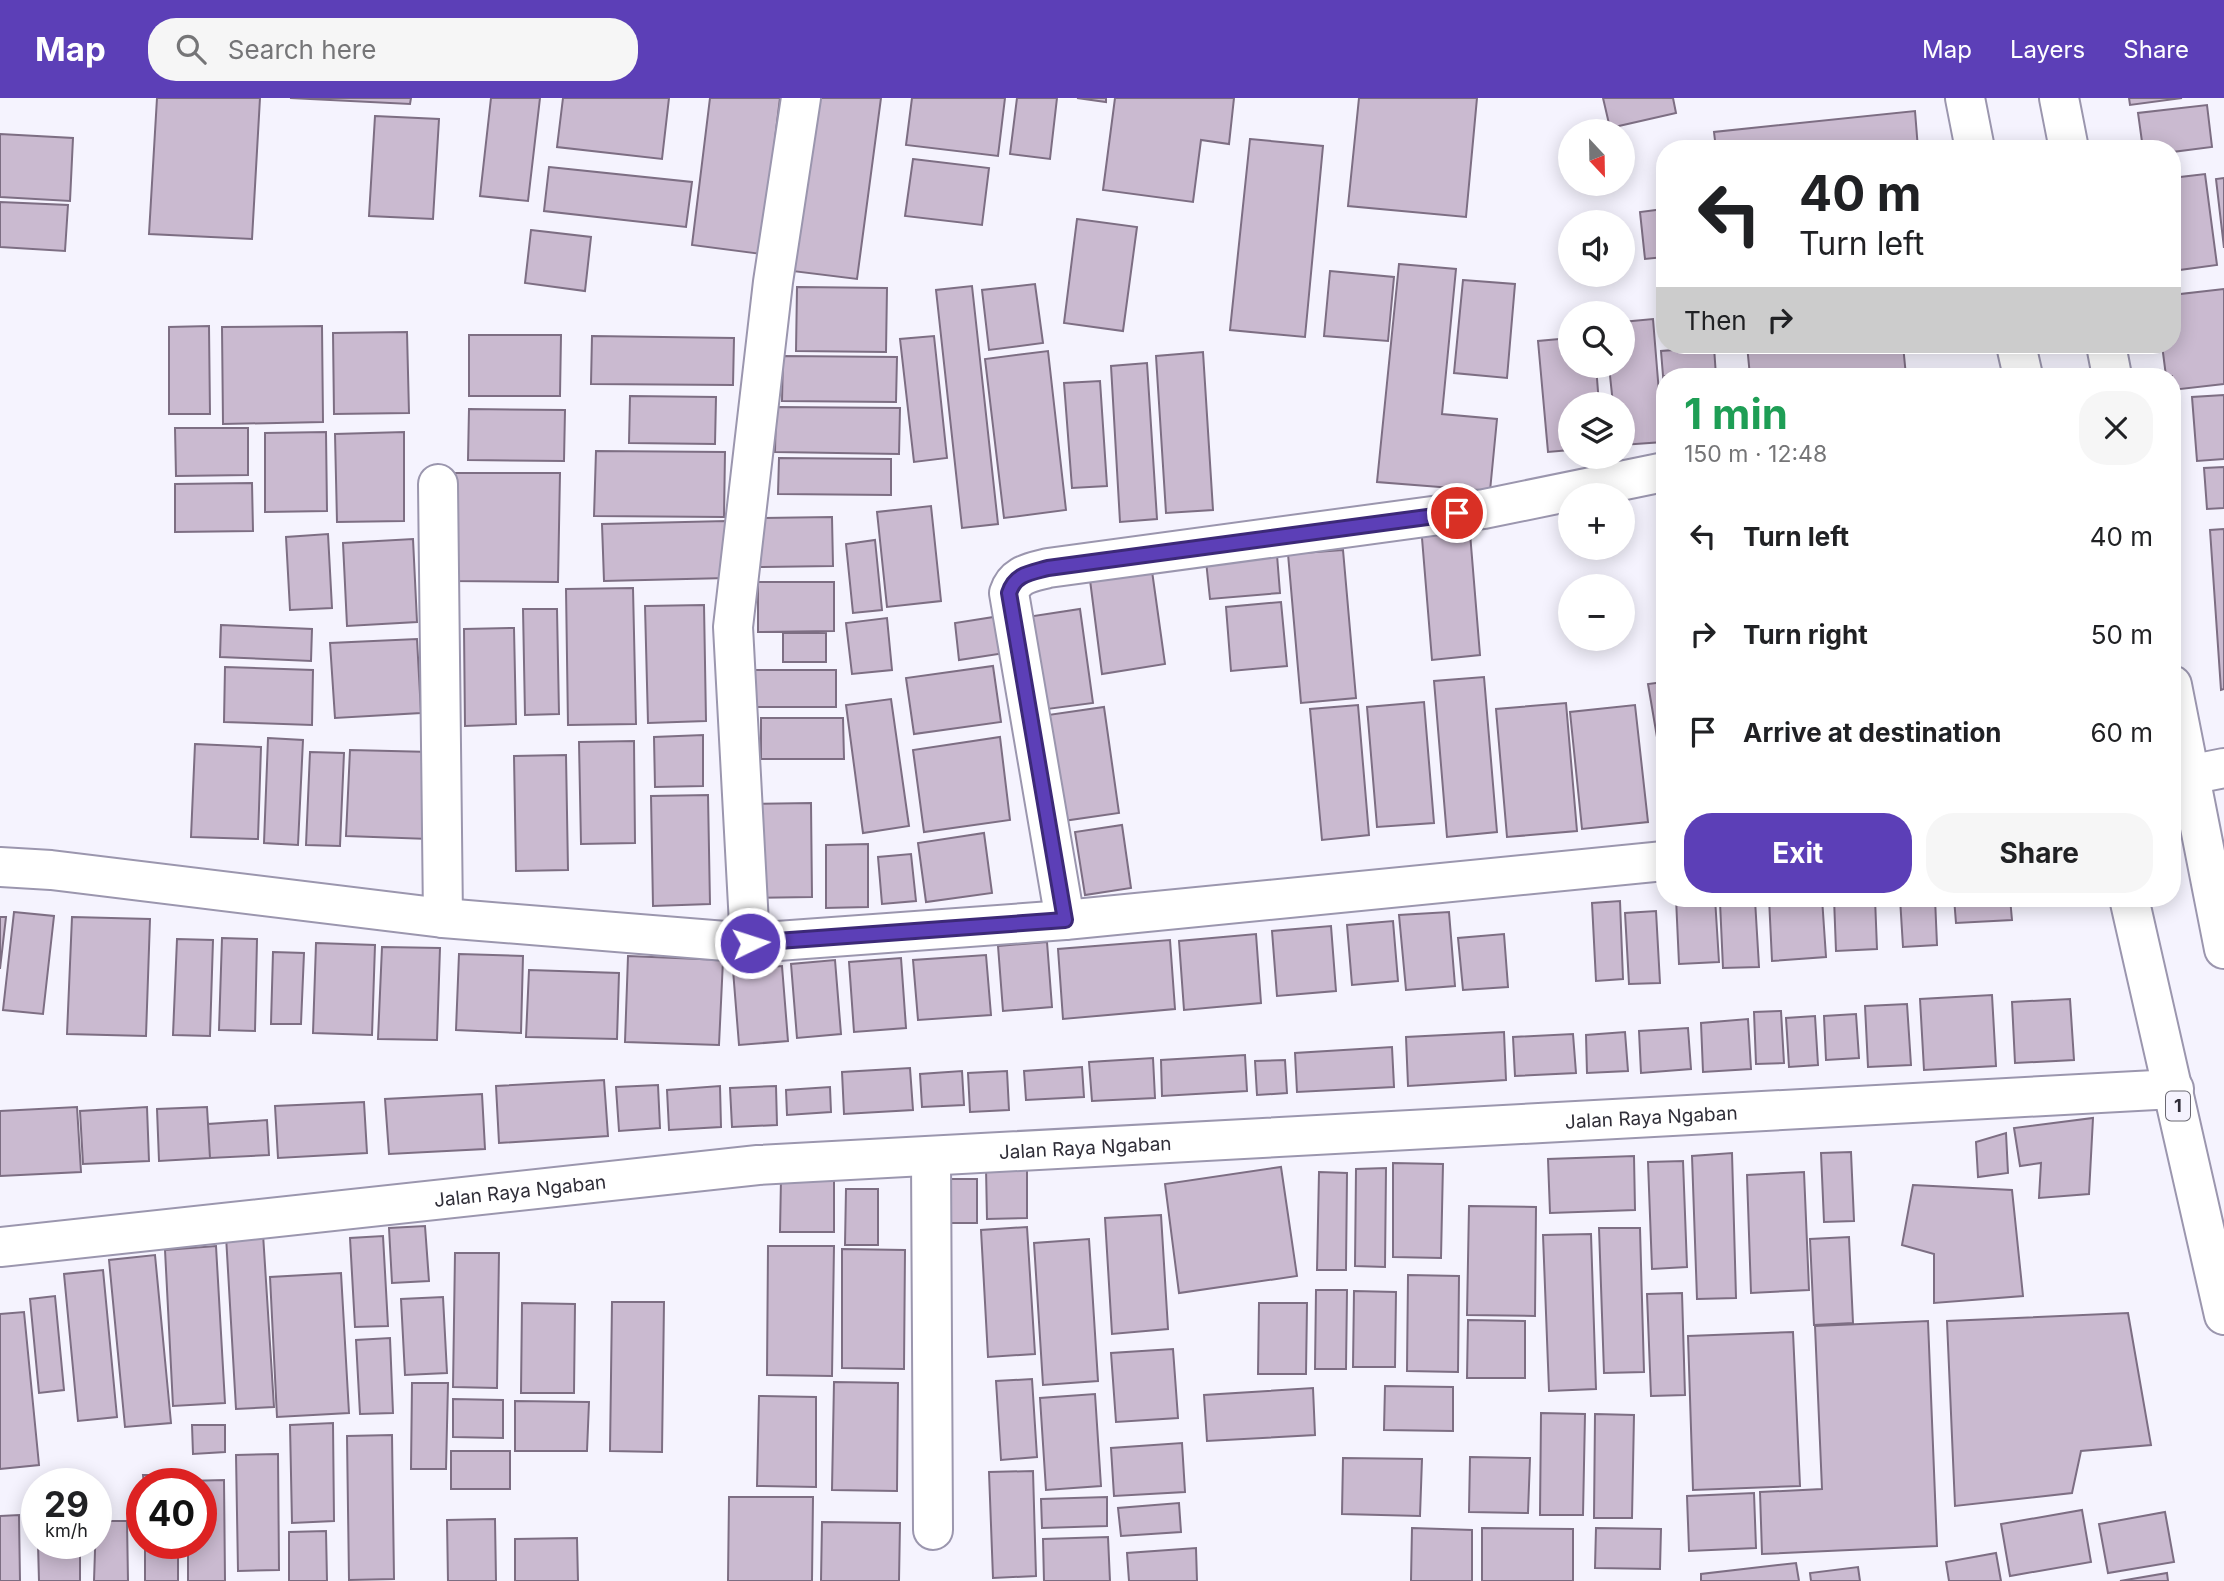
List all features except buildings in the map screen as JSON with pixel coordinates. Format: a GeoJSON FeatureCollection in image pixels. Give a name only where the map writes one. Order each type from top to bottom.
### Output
{"type":"FeatureCollection","features":[{"type":"Feature","properties":{"kind":"main road"},"geometry":{"type":"LineString","coordinates":[[750,943],[733,627],[773,282],[801,98]]}},
{"type":"Feature","properties":{"kind":"main road"},"geometry":{"type":"LineString","coordinates":[[1965,98],[1973,140]]}},
{"type":"Feature","properties":{"kind":"main road"},"geometry":{"type":"LineString","coordinates":[[2059,98],[2067,140]]}},
{"type":"Feature","properties":{"kind":"main road"},"geometry":{"type":"LineString","coordinates":[[1065,920],[1009,593],[1012,583],[1020,576],[1048,568],[1484,509],[1656,474]]}},
{"type":"Feature","properties":{"kind":"main road"},"geometry":{"type":"LineString","coordinates":[[438,484],[443,918]]}},
{"type":"Feature","properties":{"kind":"main road"},"geometry":{"type":"LineString","coordinates":[[2181,707],[2207,771],[2224,949]]}},
{"type":"Feature","properties":{"kind":"main road"},"geometry":{"type":"LineString","coordinates":[[0,867],[51,870],[443,918],[750,943],[1065,920],[1656,862]]}},
{"type":"Feature","properties":{"kind":"main road","name":"1"},"geometry":{"type":"LineString","coordinates":[[2131,907],[2224,1315]]}},
{"type":"Feature","properties":{"kind":"main road","name":"Jalan Raya Ngaban"},"geometry":{"type":"LineString","coordinates":[[0,1247],[758,1165],[2174,1089]]}},
{"type":"Feature","properties":{"kind":"main road"},"geometry":{"type":"LineString","coordinates":[[931,1157],[933,1530]]}},
{"type":"Feature","properties":{"kind":"route"},"geometry":{"type":"LineString","coordinates":[[750,943],[1065,920],[1009,593],[1012,583],[1020,576],[1048,568],[1457,513]]}}]}
